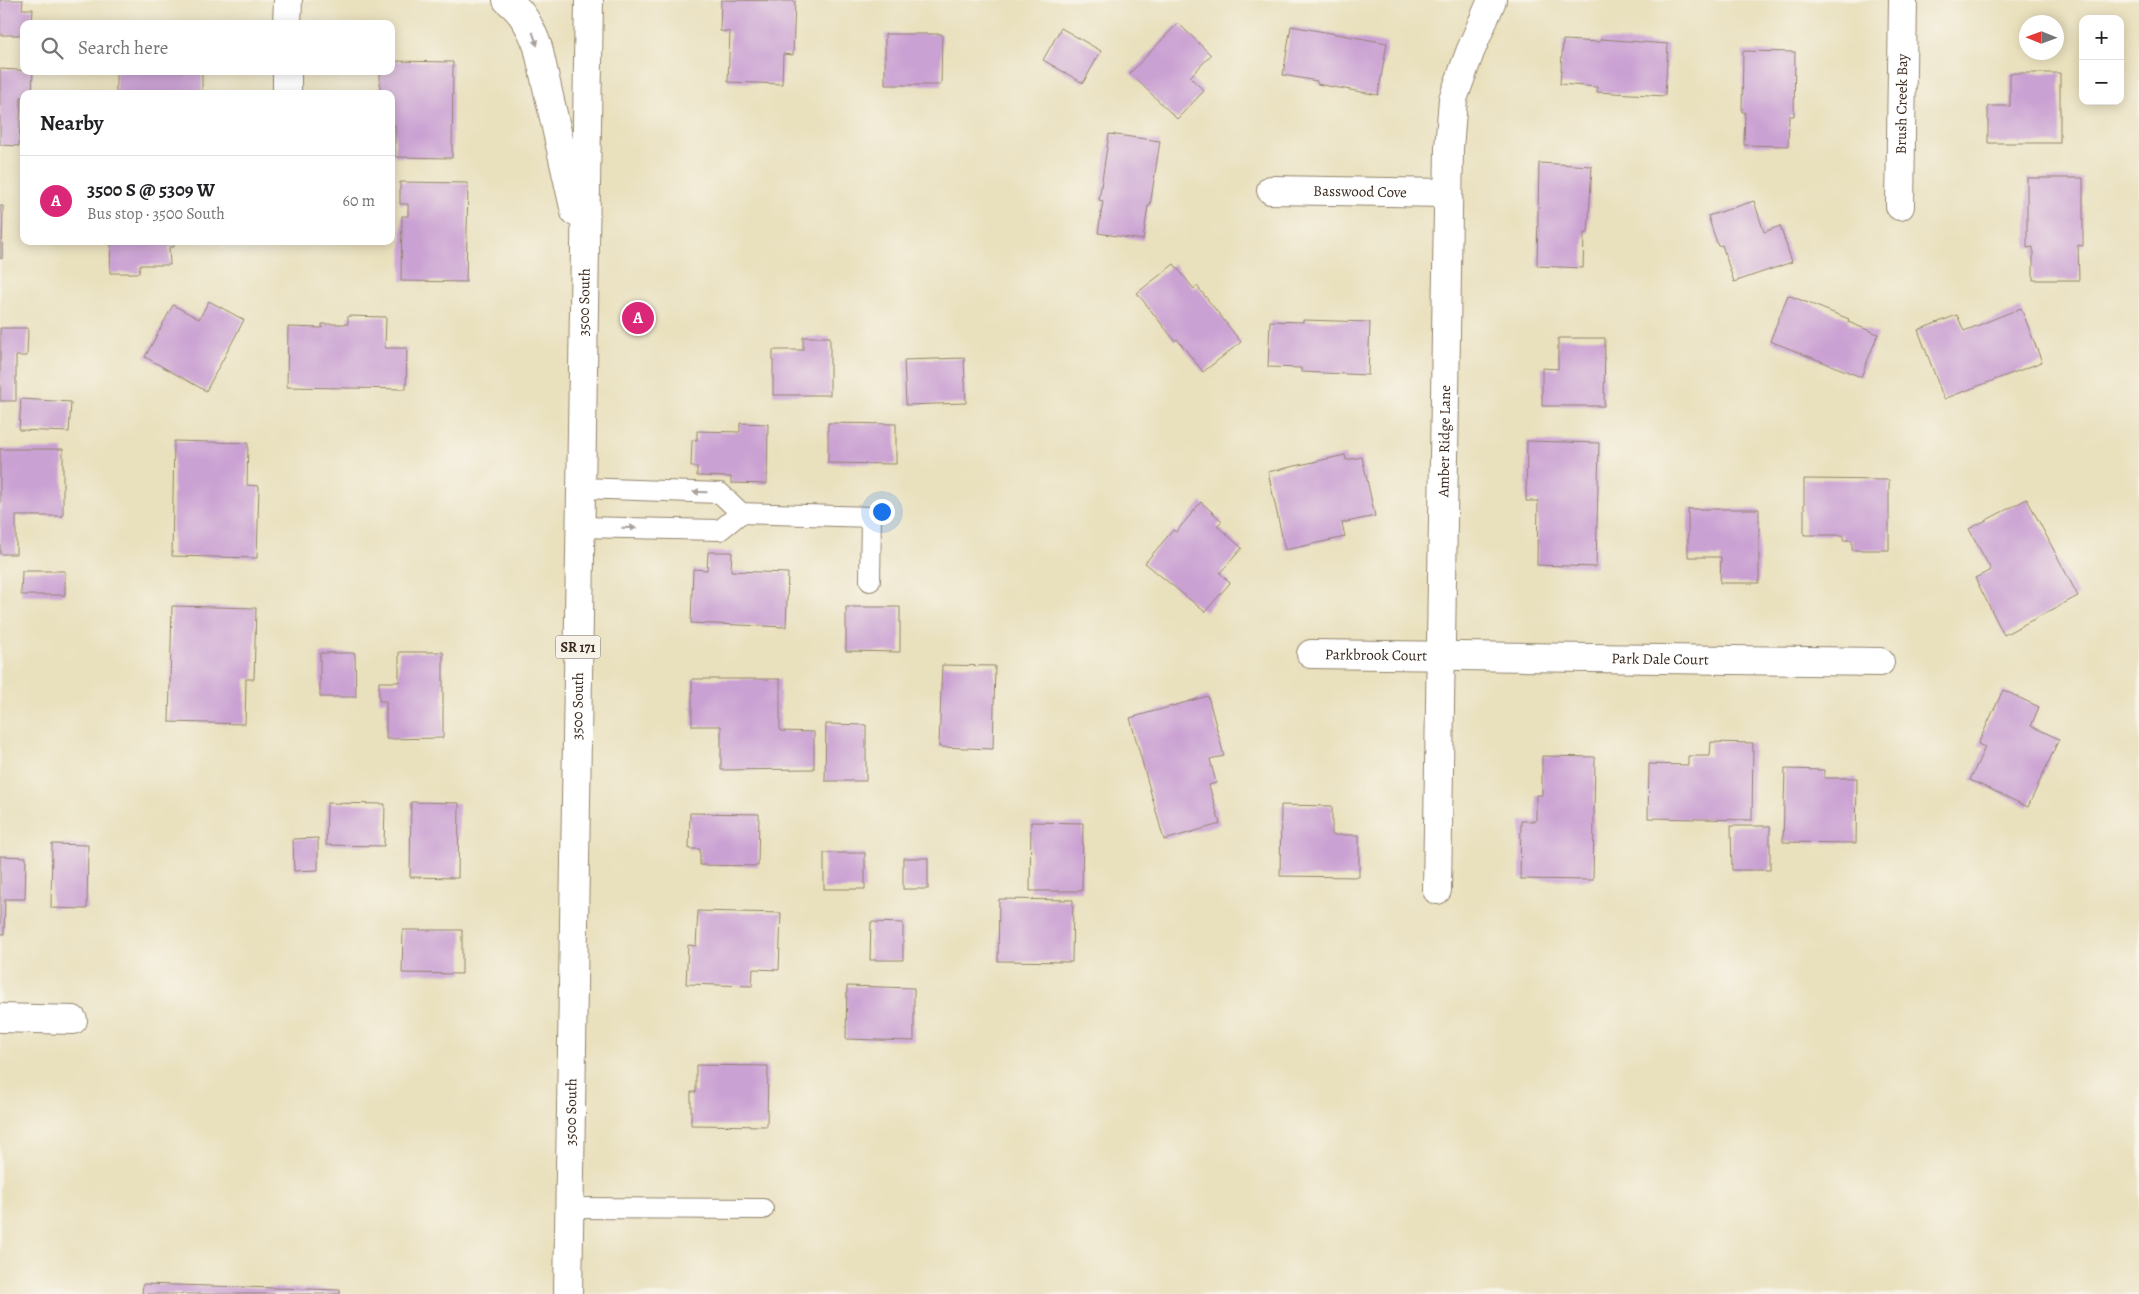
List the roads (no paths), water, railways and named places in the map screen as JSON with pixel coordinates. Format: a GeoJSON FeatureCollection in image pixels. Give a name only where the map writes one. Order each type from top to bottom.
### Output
{"type":"FeatureCollection","features":[{"type":"Feature","properties":{"kind":"street"},"geometry":{"type":"LineString","coordinates":[[288,0],[288,20]]}},
{"type":"Feature","properties":{"kind":"street"},"geometry":{"type":"LineString","coordinates":[[507,0],[523,16],[532,30],[538,47],[585,256]]}},
{"type":"Feature","properties":{"kind":"street","name":"3500 South"},"geometry":{"type":"LineString","coordinates":[[568,1294],[589,0]]}},
{"type":"Feature","properties":{"kind":"street","name":"Amber Ridge Lane"},"geometry":{"type":"LineString","coordinates":[[1436,890],[1447,194],[1453,99],[1492,0]]}},
{"type":"Feature","properties":{"kind":"street","name":"Brush Creek Bay"},"geometry":{"type":"LineString","coordinates":[[1900,206],[1903,0]]}},
{"type":"Feature","properties":{"kind":"street"},"geometry":{"type":"LineString","coordinates":[[287,75],[287,90]]}},
{"type":"Feature","properties":{"kind":"street","name":"Basswood Cove"},"geometry":{"type":"LineString","coordinates":[[1272,190],[1447,194]]}},
{"type":"Feature","properties":{"kind":"street","name":"Parkbrook Court"},"geometry":{"type":"LineString","coordinates":[[1311,654],[1440,657]]}},
{"type":"Feature","properties":{"kind":"street","name":"Park Dale Court"},"geometry":{"type":"LineString","coordinates":[[1440,657],[1880,662]]}},
{"type":"Feature","properties":{"kind":"street"},"geometry":{"type":"LineString","coordinates":[[0,1018],[73,1020]]}},
{"type":"Feature","properties":{"kind":"lane"},"geometry":{"type":"LineString","coordinates":[[581,488],[720,493],[741,512],[871,517],[870,581]]}},
{"type":"Feature","properties":{"kind":"lane"},"geometry":{"type":"LineString","coordinates":[[580,527],[720,530],[741,512]]}},
{"type":"Feature","properties":{"kind":"lane"},"geometry":{"type":"LineString","coordinates":[[570,1208],[763,1209]]}},
{"type":"Feature","properties":{"kind":"place","name":"3500 S @ 5309 W"},"geometry":{"type":"Point","coordinates":[638,318]}}]}
